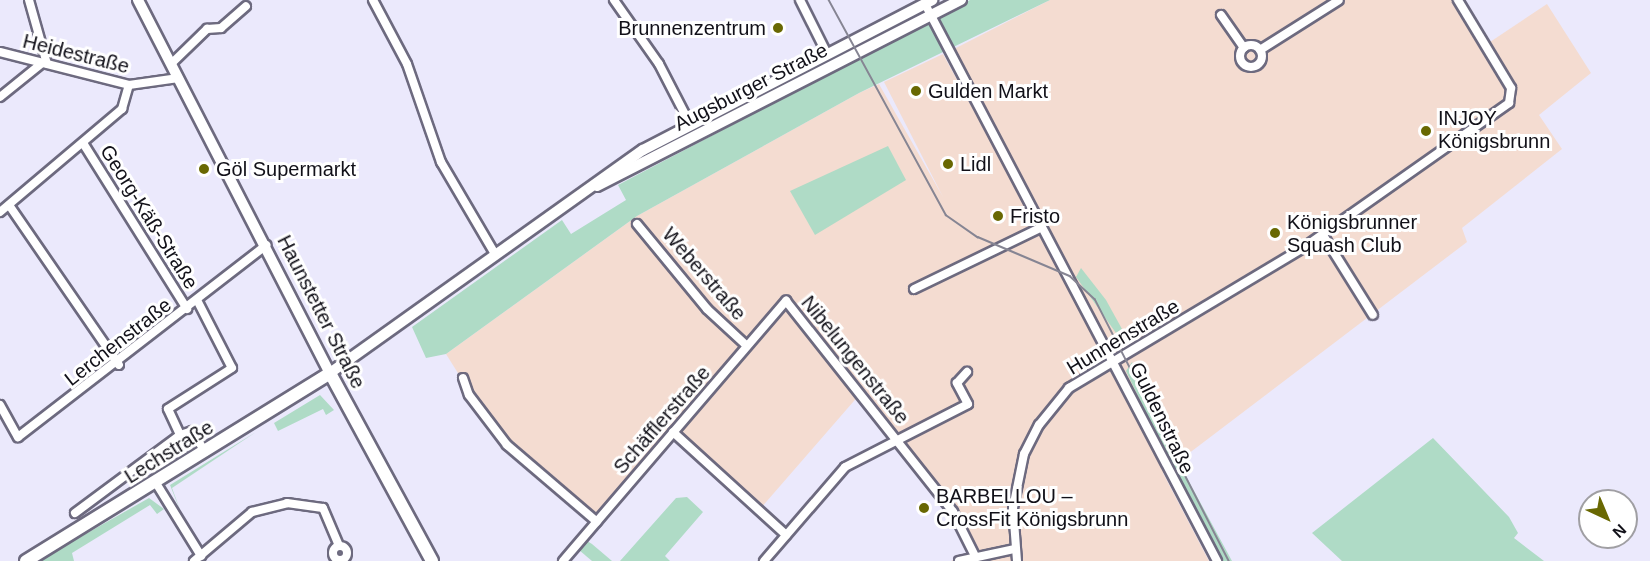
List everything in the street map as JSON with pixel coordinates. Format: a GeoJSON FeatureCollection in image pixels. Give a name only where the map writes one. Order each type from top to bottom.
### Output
{"type":"FeatureCollection","features":[{"type":"Feature","properties":{"kind":"main road","name":"Lechstraße"},"geometry":{"type":"LineString","coordinates":[[26,561],[156,483],[330,373]]}},
{"type":"Feature","properties":{"kind":"main road","name":"Haunstetter Straße"},"geometry":{"type":"LineString","coordinates":[[330,373],[432,561]]}},
{"type":"Feature","properties":{"kind":"street"},"geometry":{"type":"LineString","coordinates":[[0,98],[45,63],[29,0]]}},
{"type":"Feature","properties":{"kind":"street","name":"Haunstetter Straße"},"geometry":{"type":"LineString","coordinates":[[138,0],[330,373]]}},
{"type":"Feature","properties":{"kind":"street"},"geometry":{"type":"LineString","coordinates":[[373,0],[407,64],[441,162],[495,254]]}},
{"type":"Feature","properties":{"kind":"street"},"geometry":{"type":"LineString","coordinates":[[614,0],[660,65],[690,124]]}},
{"type":"Feature","properties":{"kind":"street"},"geometry":{"type":"LineString","coordinates":[[800,0],[827,54]]}},
{"type":"Feature","properties":{"kind":"street","name":"Augsburger Straße"},"geometry":{"type":"LineString","coordinates":[[557,208],[961,0]]}},
{"type":"Feature","properties":{"kind":"street"},"geometry":{"type":"LineString","coordinates":[[1244,48],[1260,50],[1339,0]]}},
{"type":"Feature","properties":{"kind":"street","name":"Hunnenstraße"},"geometry":{"type":"LineString","coordinates":[[1017,561],[1014,549],[1013,508],[1032,437],[1069,388],[1323,235],[1511,100],[1511,88],[1458,0]]}},
{"type":"Feature","properties":{"kind":"street","name":"Augsburger Straße"},"geometry":{"type":"LineString","coordinates":[[330,373],[557,208],[690,124],[928,2]]}},
{"type":"Feature","properties":{"kind":"street","name":"Guldenstraße"},"geometry":{"type":"LineString","coordinates":[[928,2],[931,16],[1114,359],[1217,561]]}},
{"type":"Feature","properties":{"kind":"street"},"geometry":{"type":"LineString","coordinates":[[172,63],[207,29],[221,28],[246,6]]}},
{"type":"Feature","properties":{"kind":"street"},"geometry":{"type":"LineString","coordinates":[[1221,15],[1244,48],[1241,61],[1249,67],[1261,61],[1260,50]]}},
{"type":"Feature","properties":{"kind":"street","name":"Heidestraße"},"geometry":{"type":"LineString","coordinates":[[0,52],[129,85],[179,78]]}},
{"type":"Feature","properties":{"kind":"street"},"geometry":{"type":"LineString","coordinates":[[0,212],[123,110],[129,85]]}},
{"type":"Feature","properties":{"kind":"street","name":"Georg-Käß-Straße"},"geometry":{"type":"LineString","coordinates":[[83,143],[187,309]]}},
{"type":"Feature","properties":{"kind":"street"},"geometry":{"type":"LineString","coordinates":[[9,205],[118,364]]}},
{"type":"Feature","properties":{"kind":"street","name":"Weberstraße"},"geometry":{"type":"LineString","coordinates":[[637,224],[707,309],[747,346]]}},
{"type":"Feature","properties":{"kind":"street"},"geometry":{"type":"LineString","coordinates":[[914,289],[1042,226]]}},
{"type":"Feature","properties":{"kind":"street"},"geometry":{"type":"LineString","coordinates":[[1323,235],[1373,315]]}},
{"type":"Feature","properties":{"kind":"street","name":"Lerchenstraße"},"geometry":{"type":"LineString","coordinates":[[0,408],[18,437],[118,364],[266,245]]}},
{"type":"Feature","properties":{"kind":"street"},"geometry":{"type":"LineString","coordinates":[[180,435],[168,409],[232,368],[197,300]]}},
{"type":"Feature","properties":{"kind":"street","name":"Schäfflerstraße"},"geometry":{"type":"LineString","coordinates":[[563,561],[786,301]]}},
{"type":"Feature","properties":{"kind":"street","name":"Nibelungenstraße"},"geometry":{"type":"LineString","coordinates":[[786,301],[898,440],[968,533],[974,554]]}},
{"type":"Feature","properties":{"kind":"street","name":"Nibelungenstraße"},"geometry":{"type":"LineString","coordinates":[[898,440],[968,404],[957,383],[967,372]]}},
{"type":"Feature","properties":{"kind":"street"},"geometry":{"type":"LineString","coordinates":[[463,378],[469,395],[507,445],[597,522]]}},
{"type":"Feature","properties":{"kind":"street"},"geometry":{"type":"LineString","coordinates":[[75,513],[180,435],[192,430],[205,452]]}},
{"type":"Feature","properties":{"kind":"street"},"geometry":{"type":"LineString","coordinates":[[674,432],[786,535]]}},
{"type":"Feature","properties":{"kind":"street"},"geometry":{"type":"LineString","coordinates":[[764,561],[845,467],[898,440]]}},
{"type":"Feature","properties":{"kind":"street"},"geometry":{"type":"LineString","coordinates":[[156,483],[198,558],[252,512],[286,503],[323,508],[338,544]]}},
{"type":"Feature","properties":{"kind":"street"},"geometry":{"type":"LineString","coordinates":[[958,561],[974,554],[1014,549]]}},
{"type":"Feature","properties":{"kind":"shaded area"},"geometry":{"type":"Polygon","coordinates":[[[1050,0],[1463,0],[1490,42],[1547,4],[1591,73],[1539,115],[1562,149],[1462,228],[1467,242],[1163,473],[1209,561],[951,561],[970,552],[957,526],[860,394],[761,508],[674,432],[598,523],[493,429],[446,354],[637,216],[859,93],[879,84],[943,197],[884,82],[943,54],[1036,225],[1043,221],[954,49],[1050,0]]]}},
{"type":"Feature","properties":{"kind":"green space"},"geometry":{"type":"Polygon","coordinates":[[[970,0],[1050,0],[859,93],[637,216],[446,354],[426,358],[412,327],[562,220],[571,234],[626,200],[618,185],[970,0]]]}},
{"type":"Feature","properties":{"kind":"green space"},"geometry":{"type":"Polygon","coordinates":[[[888,146],[906,180],[815,235],[790,191],[888,146]]]}},
{"type":"Feature","properties":{"kind":"green space"},"geometry":{"type":"Polygon","coordinates":[[[1081,268],[1106,300],[1122,329],[1116,333],[1076,277],[1081,268]]]}},
{"type":"Feature","properties":{"kind":"green space"},"geometry":{"type":"Polygon","coordinates":[[[1132,362],[1180,465],[1232,561],[1222,561],[1183,490],[1126,371],[1132,362]]]}},
{"type":"Feature","properties":{"kind":"green space"},"geometry":{"type":"Polygon","coordinates":[[[320,395],[334,410],[326,415],[323,409],[278,431],[274,423],[320,395]]]}},
{"type":"Feature","properties":{"kind":"green space"},"geometry":{"type":"Polygon","coordinates":[[[256,432],[172,488],[182,515],[170,485],[256,432]]]}},
{"type":"Feature","properties":{"kind":"green space"},"geometry":{"type":"Polygon","coordinates":[[[1433,438],[1509,517],[1518,533],[1514,538],[1544,561],[1342,561],[1312,533],[1433,438]]]}},
{"type":"Feature","properties":{"kind":"green space"},"geometry":{"type":"Polygon","coordinates":[[[687,497],[703,512],[665,556],[670,561],[620,561],[676,498],[687,497]]]}},
{"type":"Feature","properties":{"kind":"green space"},"geometry":{"type":"Polygon","coordinates":[[[149,498],[164,509],[157,514],[150,505],[72,553],[74,561],[38,561],[149,498]]]}},
{"type":"Feature","properties":{"kind":"green space"},"geometry":{"type":"Polygon","coordinates":[[[587,541],[612,561],[592,561],[579,550],[587,541]]]}},
{"type":"Feature","properties":{"kind":"tram line"},"geometry":{"type":"LineString","coordinates":[[829,0],[946,215],[978,237],[1070,276],[1095,299],[1229,561]]}},
{"type":"Feature","properties":{"kind":"place","name":"Brunnenzentrum"},"geometry":{"type":"Point","coordinates":[778,28]}},
{"type":"Feature","properties":{"kind":"place","name":"Gulden Markt"},"geometry":{"type":"Point","coordinates":[916,91]}},
{"type":"Feature","properties":{"kind":"place","name":"INJOY Königsbrunn"},"geometry":{"type":"Point","coordinates":[1426,131]}},
{"type":"Feature","properties":{"kind":"place","name":"Lidl"},"geometry":{"type":"Point","coordinates":[948,164]}},
{"type":"Feature","properties":{"kind":"place","name":"Göl Supermarkt"},"geometry":{"type":"Point","coordinates":[204,169]}},
{"type":"Feature","properties":{"kind":"place","name":"Fristo"},"geometry":{"type":"Point","coordinates":[998,216]}},
{"type":"Feature","properties":{"kind":"place","name":"Königsbrunner Squash Club"},"geometry":{"type":"Point","coordinates":[1275,233]}},
{"type":"Feature","properties":{"kind":"place","name":"BARBELLOU – CrossFit Königsbrunn"},"geometry":{"type":"Point","coordinates":[924,508]}}]}
